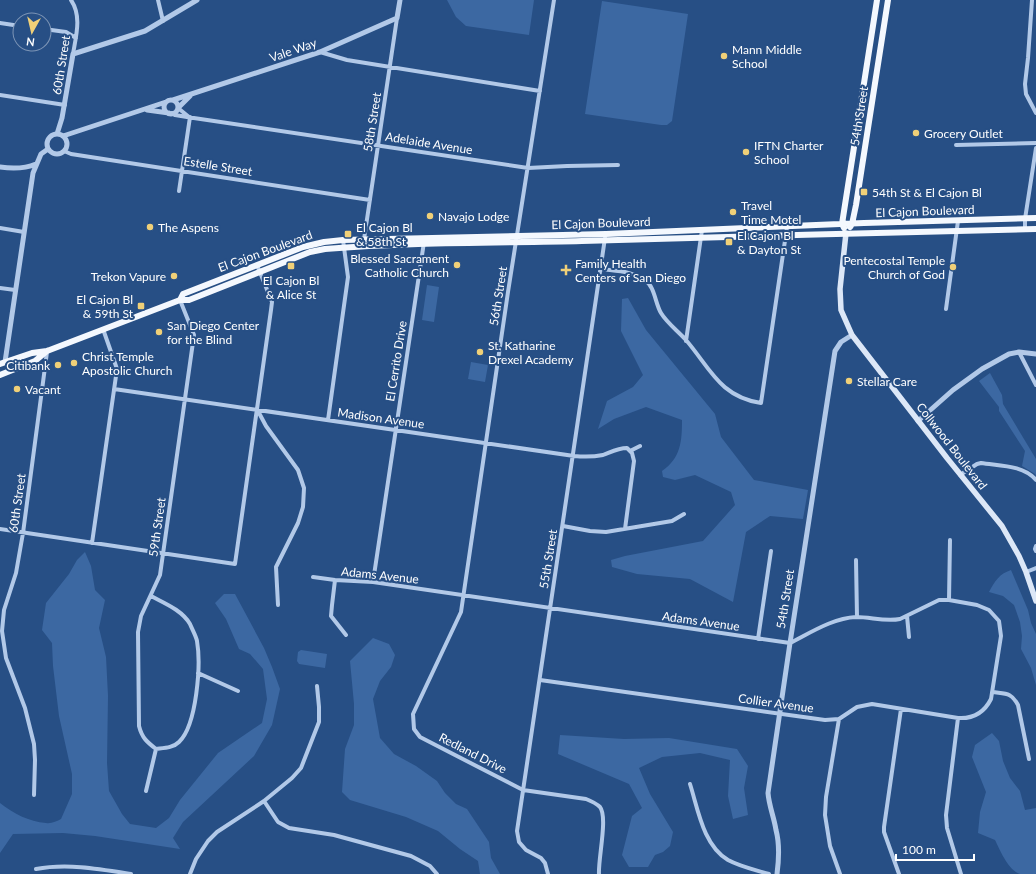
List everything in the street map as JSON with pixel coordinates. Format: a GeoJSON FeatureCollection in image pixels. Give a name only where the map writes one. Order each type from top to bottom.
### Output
{"type":"FeatureCollection","features":[{"type":"Feature","properties":{"kind":"main road","name":"54th Street"},"geometry":{"type":"LineString","coordinates":[[842,224],[877,0]]}},
{"type":"Feature","properties":{"kind":"main road","name":"54th Street"},"geometry":{"type":"LineString","coordinates":[[841,310],[840,289],[846,233],[852,224],[888,0]]}},
{"type":"Feature","properties":{"kind":"main road","name":"El Cajon Boulevard"},"geometry":{"type":"LineString","coordinates":[[605,237],[702,230],[1036,218]]}},
{"type":"Feature","properties":{"kind":"main road"},"geometry":{"type":"LineString","coordinates":[[842,224],[846,233]]}},
{"type":"Feature","properties":{"kind":"main road","name":"El Cajon Boulevard"},"geometry":{"type":"LineString","coordinates":[[2,363],[32,353],[47,351],[180,300],[188,300],[310,252],[325,249],[517,239],[605,237],[701,238],[1036,229]]}},
{"type":"Feature","properties":{"kind":"main road","name":"El Cajon Boulevard"},"geometry":{"type":"LineString","coordinates":[[180,300],[183,294],[308,245],[324,242],[425,237],[517,239]]}},
{"type":"Feature","properties":{"kind":"main road","name":"Collwood Boulevard"},"geometry":{"type":"LineString","coordinates":[[841,310],[852,335],[960,475],[1002,526],[1014,545],[1036,600]]}},
{"type":"Feature","properties":{"kind":"main road","name":"El Cajon Boulevard"},"geometry":{"type":"LineString","coordinates":[[0,375],[35,361],[47,351]]}},
{"type":"Feature","properties":{"kind":"street","name":"60th Street"},"geometry":{"type":"LineString","coordinates":[[2,363],[33,173],[41,154],[48,149],[48,139],[57,134],[65,105],[78,17],[71,0]]}},
{"type":"Feature","properties":{"kind":"street"},"geometry":{"type":"LineString","coordinates":[[158,0],[163,21]]}},
{"type":"Feature","properties":{"kind":"street"},"geometry":{"type":"LineString","coordinates":[[72,54],[145,31],[197,0]]}},
{"type":"Feature","properties":{"kind":"street","name":"58th Street"},"geometry":{"type":"LineString","coordinates":[[363,246],[400,0]]}},
{"type":"Feature","properties":{"kind":"street","name":"56th Street"},"geometry":{"type":"LineString","coordinates":[[464,596],[554,0]]}},
{"type":"Feature","properties":{"kind":"street"},"geometry":{"type":"LineString","coordinates":[[1032,0],[1025,84],[1026,94],[1036,113]]}},
{"type":"Feature","properties":{"kind":"street","name":"Vale Way"},"geometry":{"type":"LineString","coordinates":[[63,136],[144,110],[169,100],[192,94],[320,52],[398,18]]}},
{"type":"Feature","properties":{"kind":"street"},"geometry":{"type":"LineString","coordinates":[[0,22],[12,24]]}},
{"type":"Feature","properties":{"kind":"street"},"geometry":{"type":"LineString","coordinates":[[52,30],[66,32],[76,38]]}},
{"type":"Feature","properties":{"kind":"street"},"geometry":{"type":"LineString","coordinates":[[320,52],[347,60],[540,91]]}},
{"type":"Feature","properties":{"kind":"street","name":"Vale Way"},"geometry":{"type":"LineString","coordinates":[[144,110],[171,113],[176,112],[192,94]]}},
{"type":"Feature","properties":{"kind":"street"},"geometry":{"type":"LineString","coordinates":[[0,95],[65,105]]}},
{"type":"Feature","properties":{"kind":"street"},"geometry":{"type":"LineString","coordinates":[[173,100],[177,102],[178,108]]}},
{"type":"Feature","properties":{"kind":"street"},"geometry":{"type":"LineString","coordinates":[[166,102],[165,109],[171,113]]}},
{"type":"Feature","properties":{"kind":"street","name":"Adelaide Avenue"},"geometry":{"type":"LineString","coordinates":[[178,108],[190,117]]}},
{"type":"Feature","properties":{"kind":"street","name":"Adelaide Avenue"},"geometry":{"type":"LineString","coordinates":[[171,113],[176,115],[528,168],[618,165]]}},
{"type":"Feature","properties":{"kind":"street"},"geometry":{"type":"LineString","coordinates":[[178,191],[190,117]]}},
{"type":"Feature","properties":{"kind":"street"},"geometry":{"type":"LineString","coordinates":[[48,149],[51,152],[60,154],[67,146],[66,140],[63,136],[57,134]]}},
{"type":"Feature","properties":{"kind":"street"},"geometry":{"type":"LineString","coordinates":[[956,145],[1036,143]]}},
{"type":"Feature","properties":{"kind":"street"},"geometry":{"type":"LineString","coordinates":[[1025,229],[1025,219],[1036,148]]}},
{"type":"Feature","properties":{"kind":"street","name":"Estelle Street"},"geometry":{"type":"LineString","coordinates":[[64,151],[71,154],[370,200]]}},
{"type":"Feature","properties":{"kind":"street"},"geometry":{"type":"LineString","coordinates":[[0,167],[28,168],[36,164]]}},
{"type":"Feature","properties":{"kind":"street"},"geometry":{"type":"LineString","coordinates":[[946,309],[958,221]]}},
{"type":"Feature","properties":{"kind":"street"},"geometry":{"type":"LineString","coordinates":[[601,269],[633,274],[646,280],[654,293],[661,313],[686,341],[721,385],[729,392],[749,401],[761,403],[787,227]]}},
{"type":"Feature","properties":{"kind":"street"},"geometry":{"type":"LineString","coordinates":[[0,228],[24,232]]}},
{"type":"Feature","properties":{"kind":"street"},"geometry":{"type":"LineString","coordinates":[[686,341],[702,230]]}},
{"type":"Feature","properties":{"kind":"street","name":"El Cerrito Drive"},"geometry":{"type":"LineString","coordinates":[[373,582],[425,237]]}},
{"type":"Feature","properties":{"kind":"street","name":"55th Street"},"geometry":{"type":"LineString","coordinates":[[548,874],[545,864],[541,858],[526,850],[520,842],[517,831],[574,456],[605,237]]}},
{"type":"Feature","properties":{"kind":"street"},"geometry":{"type":"LineString","coordinates":[[328,420],[348,277],[344,240]]}},
{"type":"Feature","properties":{"kind":"street"},"geometry":{"type":"LineString","coordinates":[[0,529],[235,564],[272,302],[257,265]]}},
{"type":"Feature","properties":{"kind":"street"},"geometry":{"type":"LineString","coordinates":[[0,288],[15,290]]}},
{"type":"Feature","properties":{"kind":"street","name":"59th Street"},"geometry":{"type":"LineString","coordinates":[[156,749],[146,742],[141,735],[139,726],[138,632],[142,616],[160,575],[194,335],[180,300]]}},
{"type":"Feature","properties":{"kind":"street"},"geometry":{"type":"LineString","coordinates":[[92,543],[117,369],[104,330]]}},
{"type":"Feature","properties":{"kind":"street","name":"54th Street"},"geometry":{"type":"LineString","coordinates":[[777,874],[780,857],[768,793],[835,351],[841,342],[852,335]]}},
{"type":"Feature","properties":{"kind":"street","name":"60th Street"},"geometry":{"type":"LineString","coordinates":[[34,795],[34,744],[25,708],[6,658],[2,631],[4,610],[16,573],[23,533],[47,351]]}},
{"type":"Feature","properties":{"kind":"street"},"geometry":{"type":"LineString","coordinates":[[1019,352],[1036,385]]}},
{"type":"Feature","properties":{"kind":"street"},"geometry":{"type":"LineString","coordinates":[[918,421],[953,390],[982,369],[1009,354],[1019,352],[1036,354]]}},
{"type":"Feature","properties":{"kind":"street","name":"Madison Avenue"},"geometry":{"type":"LineString","coordinates":[[114,389],[574,456],[595,456],[609,453],[621,448],[627,448],[630,451],[640,446]]}},
{"type":"Feature","properties":{"kind":"street"},"geometry":{"type":"LineString","coordinates":[[257,410],[266,426],[298,470],[304,488],[303,507],[298,522],[276,567],[278,606]]}},
{"type":"Feature","properties":{"kind":"street"},"geometry":{"type":"LineString","coordinates":[[625,529],[634,461],[630,451]]}},
{"type":"Feature","properties":{"kind":"street"},"geometry":{"type":"LineString","coordinates":[[960,475],[981,463],[1011,467],[1025,471],[1036,480]]}},
{"type":"Feature","properties":{"kind":"street"},"geometry":{"type":"LineString","coordinates":[[563,526],[590,531],[606,532],[672,521],[684,514]]}},
{"type":"Feature","properties":{"kind":"street"},"geometry":{"type":"LineString","coordinates":[[949,600],[950,540]]}},
{"type":"Feature","properties":{"kind":"street"},"geometry":{"type":"LineString","coordinates":[[1036,546],[1036,551]]}},
{"type":"Feature","properties":{"kind":"street"},"geometry":{"type":"LineString","coordinates":[[758,640],[771,551]]}},
{"type":"Feature","properties":{"kind":"street"},"geometry":{"type":"LineString","coordinates":[[856,560],[857,617]]}},
{"type":"Feature","properties":{"kind":"street"},"geometry":{"type":"LineString","coordinates":[[1026,572],[1036,568]]}},
{"type":"Feature","properties":{"kind":"street","name":"Adams Avenue"},"geometry":{"type":"LineString","coordinates":[[313,576],[335,580],[373,582],[758,640],[790,643]]}},
{"type":"Feature","properties":{"kind":"street"},"geometry":{"type":"LineString","coordinates":[[335,580],[332,616],[346,635]]}},
{"type":"Feature","properties":{"kind":"street"},"geometry":{"type":"LineString","coordinates":[[146,791],[156,749],[168,748],[179,742],[192,716],[196,702],[198,673],[196,639],[189,623],[180,612],[150,596]]}},
{"type":"Feature","properties":{"kind":"street","name":"Redland Drive"},"geometry":{"type":"LineString","coordinates":[[464,596],[461,612],[414,709],[414,728],[420,737],[523,790],[586,799],[593,802],[600,808],[603,815],[599,874]]}},
{"type":"Feature","properties":{"kind":"street"},"geometry":{"type":"LineString","coordinates":[[790,643],[835,621],[846,618],[857,617],[893,621],[900,620],[938,600],[949,600],[978,605],[989,610],[999,621],[1001,636],[992,692],[989,703],[980,713],[972,717],[958,718],[872,704],[857,707],[839,719],[826,798],[825,815],[830,846],[840,874]]}},
{"type":"Feature","properties":{"kind":"street"},"geometry":{"type":"LineString","coordinates":[[908,616],[909,637]]}},
{"type":"Feature","properties":{"kind":"street"},"geometry":{"type":"LineString","coordinates":[[198,673],[238,691]]}},
{"type":"Feature","properties":{"kind":"street","name":"Collier Avenue"},"geometry":{"type":"LineString","coordinates":[[540,680],[825,720],[839,719]]}},
{"type":"Feature","properties":{"kind":"street"},"geometry":{"type":"LineString","coordinates":[[190,874],[196,859],[208,841],[217,832],[264,801],[292,778],[301,768],[318,722],[319,707],[317,686]]}},
{"type":"Feature","properties":{"kind":"street"},"geometry":{"type":"LineString","coordinates":[[992,692],[1008,694],[1014,697],[1018,705],[1029,759]]}},
{"type":"Feature","properties":{"kind":"street"},"geometry":{"type":"LineString","coordinates":[[899,874],[884,832],[884,827],[901,709]]}},
{"type":"Feature","properties":{"kind":"street"},"geometry":{"type":"LineString","coordinates":[[958,718],[946,815],[947,828],[961,874]]}},
{"type":"Feature","properties":{"kind":"street"},"geometry":{"type":"LineString","coordinates":[[690,784],[709,841],[720,854],[739,865],[769,874]]}},
{"type":"Feature","properties":{"kind":"street"},"geometry":{"type":"LineString","coordinates":[[264,801],[278,822],[285,827],[334,835],[411,856],[430,866],[437,874]]}},
{"type":"Feature","properties":{"kind":"street"},"geometry":{"type":"LineString","coordinates":[[36,869],[47,867],[90,868],[128,874]]}},
{"type":"Feature","properties":{"kind":"shaded area"},"geometry":{"type":"Polygon","coordinates":[[[447,0],[534,0],[529,35],[466,26],[456,17],[447,0]]]}},
{"type":"Feature","properties":{"kind":"shaded area"},"geometry":{"type":"Polygon","coordinates":[[[602,1],[688,14],[672,121],[667,125],[585,114],[602,1]]]}},
{"type":"Feature","properties":{"kind":"shaded area"},"geometry":{"type":"Polygon","coordinates":[[[427,285],[439,287],[434,322],[422,320],[427,285]]]}},
{"type":"Feature","properties":{"kind":"shaded area"},"geometry":{"type":"Polygon","coordinates":[[[628,298],[646,330],[715,414],[721,437],[754,480],[808,490],[803,519],[770,516],[746,532],[733,602],[690,579],[637,574],[612,567],[611,560],[625,556],[703,541],[735,505],[731,492],[695,475],[675,480],[663,477],[662,471],[677,455],[682,435],[682,420],[646,407],[614,419],[598,429],[607,401],[633,387],[643,375],[621,331],[622,299],[628,298]]]}},
{"type":"Feature","properties":{"kind":"shaded area"},"geometry":{"type":"Polygon","coordinates":[[[471,362],[488,365],[485,382],[468,379],[471,362]]]}},
{"type":"Feature","properties":{"kind":"shaded area"},"geometry":{"type":"Polygon","coordinates":[[[990,373],[1002,395],[1003,404],[1036,459],[1036,476],[1022,466],[1025,451],[999,411],[999,407],[979,381],[990,373]]]}},
{"type":"Feature","properties":{"kind":"shaded area"},"geometry":{"type":"Polygon","coordinates":[[[85,552],[91,566],[95,590],[105,600],[99,628],[106,657],[108,696],[107,763],[109,791],[122,814],[130,824],[156,828],[169,818],[180,800],[218,753],[262,723],[267,699],[263,669],[250,654],[239,649],[226,619],[215,603],[224,594],[235,594],[264,648],[272,667],[280,689],[272,725],[254,756],[183,822],[173,838],[180,849],[95,836],[63,833],[13,834],[0,853],[0,803],[27,819],[50,823],[61,819],[72,794],[72,774],[59,716],[52,643],[42,630],[46,603],[69,574],[77,560],[85,552]]]}},
{"type":"Feature","properties":{"kind":"shaded area"},"geometry":{"type":"Polygon","coordinates":[[[1011,570],[1028,610],[1031,623],[1036,634],[1036,685],[1031,668],[1021,649],[1022,636],[1020,622],[1014,605],[1003,596],[989,592],[998,578],[1011,570]]]}},
{"type":"Feature","properties":{"kind":"shaded area"},"geometry":{"type":"Polygon","coordinates":[[[373,638],[389,644],[395,655],[391,667],[380,681],[373,699],[380,738],[394,754],[416,766],[437,781],[445,793],[456,804],[467,809],[489,842],[491,858],[500,874],[480,874],[478,861],[438,831],[406,817],[350,800],[342,792],[345,749],[354,725],[354,704],[350,661],[373,638]]]}},
{"type":"Feature","properties":{"kind":"shaded area"},"geometry":{"type":"Polygon","coordinates":[[[301,650],[327,654],[325,668],[299,664],[297,661],[298,652],[301,650]]]}},
{"type":"Feature","properties":{"kind":"shaded area"},"geometry":{"type":"Polygon","coordinates":[[[992,733],[999,741],[1003,761],[1010,778],[1020,791],[1025,810],[1036,808],[1036,874],[1020,874],[1016,872],[1008,864],[995,840],[978,833],[980,812],[986,792],[972,757],[975,745],[992,733]]]}},
{"type":"Feature","properties":{"kind":"shaded area"},"geometry":{"type":"Polygon","coordinates":[[[560,735],[624,739],[669,738],[737,749],[748,766],[744,788],[748,815],[733,819],[728,796],[730,760],[700,753],[662,757],[639,768],[650,794],[673,832],[670,846],[663,852],[655,855],[648,867],[629,867],[622,855],[632,816],[642,808],[629,784],[558,754],[560,735]]]}},
{"type":"Feature","properties":{"kind":"place","name":"Mann Middle School"},"geometry":{"type":"Point","coordinates":[724,56]}},
{"type":"Feature","properties":{"kind":"place","name":"Grocery Outlet"},"geometry":{"type":"Point","coordinates":[916,133]}},
{"type":"Feature","properties":{"kind":"place","name":"IFTN Charter School"},"geometry":{"type":"Point","coordinates":[746,152]}},
{"type":"Feature","properties":{"kind":"place","name":"54th St & El Cajon Bl"},"geometry":{"type":"Point","coordinates":[864,192]}},
{"type":"Feature","properties":{"kind":"place","name":"Travel Time Motel"},"geometry":{"type":"Point","coordinates":[733,212]}},
{"type":"Feature","properties":{"kind":"place","name":"Navajo Lodge"},"geometry":{"type":"Point","coordinates":[430,216]}},
{"type":"Feature","properties":{"kind":"place","name":"The Aspens"},"geometry":{"type":"Point","coordinates":[150,227]}},
{"type":"Feature","properties":{"kind":"place","name":"El Cajon Bl & 58th St"},"geometry":{"type":"Point","coordinates":[348,234]}},
{"type":"Feature","properties":{"kind":"place","name":"El Cajon Bl & Dayton St"},"geometry":{"type":"Point","coordinates":[729,242]}},
{"type":"Feature","properties":{"kind":"place","name":"Blessed Sacrament Catholic Church"},"geometry":{"type":"Point","coordinates":[457,265]}},
{"type":"Feature","properties":{"kind":"place","name":"El Cajon Bl & Alice St"},"geometry":{"type":"Point","coordinates":[291,266]}},
{"type":"Feature","properties":{"kind":"place","name":"Pentecostal Temple Church of God"},"geometry":{"type":"Point","coordinates":[953,267]}},
{"type":"Feature","properties":{"kind":"place","name":"Family Health Centers of San Diego"},"geometry":{"type":"Point","coordinates":[566,270]}},
{"type":"Feature","properties":{"kind":"place","name":"Trekon Vapure"},"geometry":{"type":"Point","coordinates":[174,276]}},
{"type":"Feature","properties":{"kind":"place","name":"El Cajon Bl & 59th St"},"geometry":{"type":"Point","coordinates":[141,306]}},
{"type":"Feature","properties":{"kind":"place","name":"San Diego Center for the Blind"},"geometry":{"type":"Point","coordinates":[159,332]}},
{"type":"Feature","properties":{"kind":"place","name":"St. Katharine Drexel Academy"},"geometry":{"type":"Point","coordinates":[480,352]}},
{"type":"Feature","properties":{"kind":"place","name":"Christ Temple Apostolic Church"},"geometry":{"type":"Point","coordinates":[74,363]}},
{"type":"Feature","properties":{"kind":"place","name":"Citibank"},"geometry":{"type":"Point","coordinates":[58,365]}},
{"type":"Feature","properties":{"kind":"place","name":"Stellar Care"},"geometry":{"type":"Point","coordinates":[849,381]}},
{"type":"Feature","properties":{"kind":"place","name":"Vacant"},"geometry":{"type":"Point","coordinates":[17,389]}}]}
